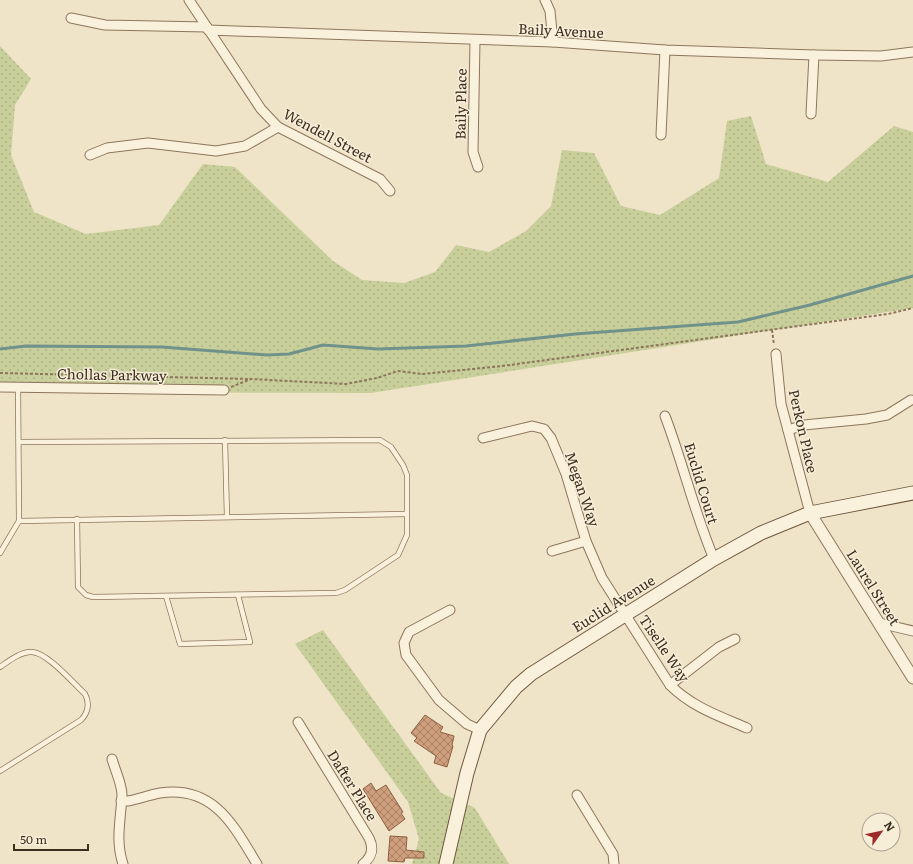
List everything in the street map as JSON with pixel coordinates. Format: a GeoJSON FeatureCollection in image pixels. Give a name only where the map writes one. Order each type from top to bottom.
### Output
{"type":"FeatureCollection","features":[{"type":"Feature","properties":{"kind":"main road","name":"Euclid Avenue"},"geometry":{"type":"LineString","coordinates":[[446,864],[467,773],[480,730],[516,687],[531,674],[714,559],[761,532],[810,513],[913,493]]}},
{"type":"Feature","properties":{"kind":"street","name":"Wendell Street"},"geometry":{"type":"LineString","coordinates":[[189,0],[260,109],[278,127],[380,179],[390,191]]}},
{"type":"Feature","properties":{"kind":"street"},"geometry":{"type":"LineString","coordinates":[[545,0],[550,12],[553,42]]}},
{"type":"Feature","properties":{"kind":"street","name":"Baily Avenue"},"geometry":{"type":"LineString","coordinates":[[71,18],[105,25],[475,41],[553,42],[665,50],[882,56],[913,52]]}},
{"type":"Feature","properties":{"kind":"street","name":"Baily Place"},"geometry":{"type":"LineString","coordinates":[[475,41],[473,152],[478,167]]}},
{"type":"Feature","properties":{"kind":"street"},"geometry":{"type":"LineString","coordinates":[[661,135],[665,50]]}},
{"type":"Feature","properties":{"kind":"street"},"geometry":{"type":"LineString","coordinates":[[811,114],[814,55]]}},
{"type":"Feature","properties":{"kind":"street"},"geometry":{"type":"LineString","coordinates":[[90,154],[106,148],[148,143],[216,151],[245,146],[278,127]]}},
{"type":"Feature","properties":{"kind":"street","name":"Perkon Place"},"geometry":{"type":"LineString","coordinates":[[776,354],[781,404],[810,513]]}},
{"type":"Feature","properties":{"kind":"street","name":"Chollas Parkway"},"geometry":{"type":"LineString","coordinates":[[0,387],[224,390]]}},
{"type":"Feature","properties":{"kind":"street"},"geometry":{"type":"LineString","coordinates":[[788,430],[804,425],[866,419],[887,415],[911,400]]}},
{"type":"Feature","properties":{"kind":"street","name":"Euclid Court"},"geometry":{"type":"LineString","coordinates":[[664,416],[677,449],[697,518],[714,559]]}},
{"type":"Feature","properties":{"kind":"street","name":"Megan Way"},"geometry":{"type":"LineString","coordinates":[[483,438],[532,426],[544,429],[551,438],[566,474],[586,541],[602,578],[625,614]]}},
{"type":"Feature","properties":{"kind":"street","name":"Laurel Street"},"geometry":{"type":"LineString","coordinates":[[810,513],[913,678]]}},
{"type":"Feature","properties":{"kind":"street"},"geometry":{"type":"LineString","coordinates":[[552,551],[586,541]]}},
{"type":"Feature","properties":{"kind":"street"},"geometry":{"type":"LineString","coordinates":[[450,610],[409,632],[404,644],[406,655],[439,700],[467,724],[480,730]]}},
{"type":"Feature","properties":{"kind":"street","name":"Tiselle Way"},"geometry":{"type":"LineString","coordinates":[[625,614],[670,685],[682,697],[699,708],[747,728]]}},
{"type":"Feature","properties":{"kind":"street"},"geometry":{"type":"LineString","coordinates":[[879,623],[913,631]]}},
{"type":"Feature","properties":{"kind":"street"},"geometry":{"type":"LineString","coordinates":[[670,685],[719,647],[734,639]]}},
{"type":"Feature","properties":{"kind":"street","name":"Dafter Place"},"geometry":{"type":"LineString","coordinates":[[298,722],[370,838],[372,850],[368,859],[363,864]]}},
{"type":"Feature","properties":{"kind":"street"},"geometry":{"type":"LineString","coordinates":[[112,759],[122,795],[118,833],[120,853],[123,864]]}},
{"type":"Feature","properties":{"kind":"street"},"geometry":{"type":"LineString","coordinates":[[121,801],[128,801],[172,792],[200,798],[217,807],[227,817],[257,864]]}},
{"type":"Feature","properties":{"kind":"street"},"geometry":{"type":"LineString","coordinates":[[577,795],[613,854],[614,864]]}},
{"type":"Feature","properties":{"kind":"lane"},"geometry":{"type":"LineString","coordinates":[[0,553],[19,521],[18,387]]}},
{"type":"Feature","properties":{"kind":"lane"},"geometry":{"type":"LineString","coordinates":[[225,440],[227,518]]}},
{"type":"Feature","properties":{"kind":"lane"},"geometry":{"type":"LineString","coordinates":[[19,442],[380,440],[391,447],[403,465],[406,475],[407,535],[398,555],[344,590],[336,593],[93,597],[86,595],[78,587],[76,519]]}},
{"type":"Feature","properties":{"kind":"lane"},"geometry":{"type":"LineString","coordinates":[[19,521],[406,514]]}},
{"type":"Feature","properties":{"kind":"lane"},"geometry":{"type":"LineString","coordinates":[[166,596],[180,644],[250,642],[238,595]]}},
{"type":"Feature","properties":{"kind":"lane"},"geometry":{"type":"LineString","coordinates":[[0,667],[17,656],[32,652],[43,654],[85,694],[88,701],[86,715],[81,720],[0,771]]}},
{"type":"Feature","properties":{"kind":"path"},"geometry":{"type":"LineString","coordinates":[[0,373],[251,379],[346,384],[377,378],[398,371],[422,374],[502,366],[888,314],[913,308]]}},
{"type":"Feature","properties":{"kind":"path"},"geometry":{"type":"LineString","coordinates":[[772,330],[776,354]]}},
{"type":"Feature","properties":{"kind":"path"},"geometry":{"type":"LineString","coordinates":[[224,390],[251,379]]}},
{"type":"Feature","properties":{"kind":"green space"},"geometry":{"type":"Polygon","coordinates":[[[0,46],[31,79],[15,105],[11,155],[34,212],[86,234],[159,225],[203,164],[235,167],[333,261],[362,280],[404,283],[435,272],[456,245],[489,252],[526,231],[551,206],[562,150],[594,153],[621,206],[660,215],[719,178],[727,121],[751,116],[766,164],[828,182],[894,126],[913,132],[913,308],[371,393],[0,392],[0,46]]]}},
{"type":"Feature","properties":{"kind":"green space"},"geometry":{"type":"Polygon","coordinates":[[[323,630],[441,793],[475,808],[509,864],[412,864],[419,839],[408,802],[295,644],[323,630]]]}},
{"type":"Feature","properties":{"kind":"building"},"geometry":{"type":"Polygon","coordinates":[[[425,715],[443,727],[440,732],[454,736],[453,746],[447,767],[434,763],[436,756],[414,741],[417,738],[411,733],[425,715]]]}},
{"type":"Feature","properties":{"kind":"building"},"geometry":{"type":"Polygon","coordinates":[[[371,783],[376,791],[386,785],[403,812],[401,813],[405,819],[389,831],[363,789],[371,783]]]}},
{"type":"Feature","properties":{"kind":"building"},"geometry":{"type":"Polygon","coordinates":[[[390,836],[407,837],[406,850],[424,852],[424,858],[405,858],[404,862],[388,861],[390,836]]]}},
{"type":"Feature","properties":{"kind":"waterway"},"geometry":{"type":"LineString","coordinates":[[0,349],[26,346],[162,347],[267,355],[289,354],[323,345],[378,349],[466,346],[575,334],[738,322],[810,305],[913,276]]}}]}
